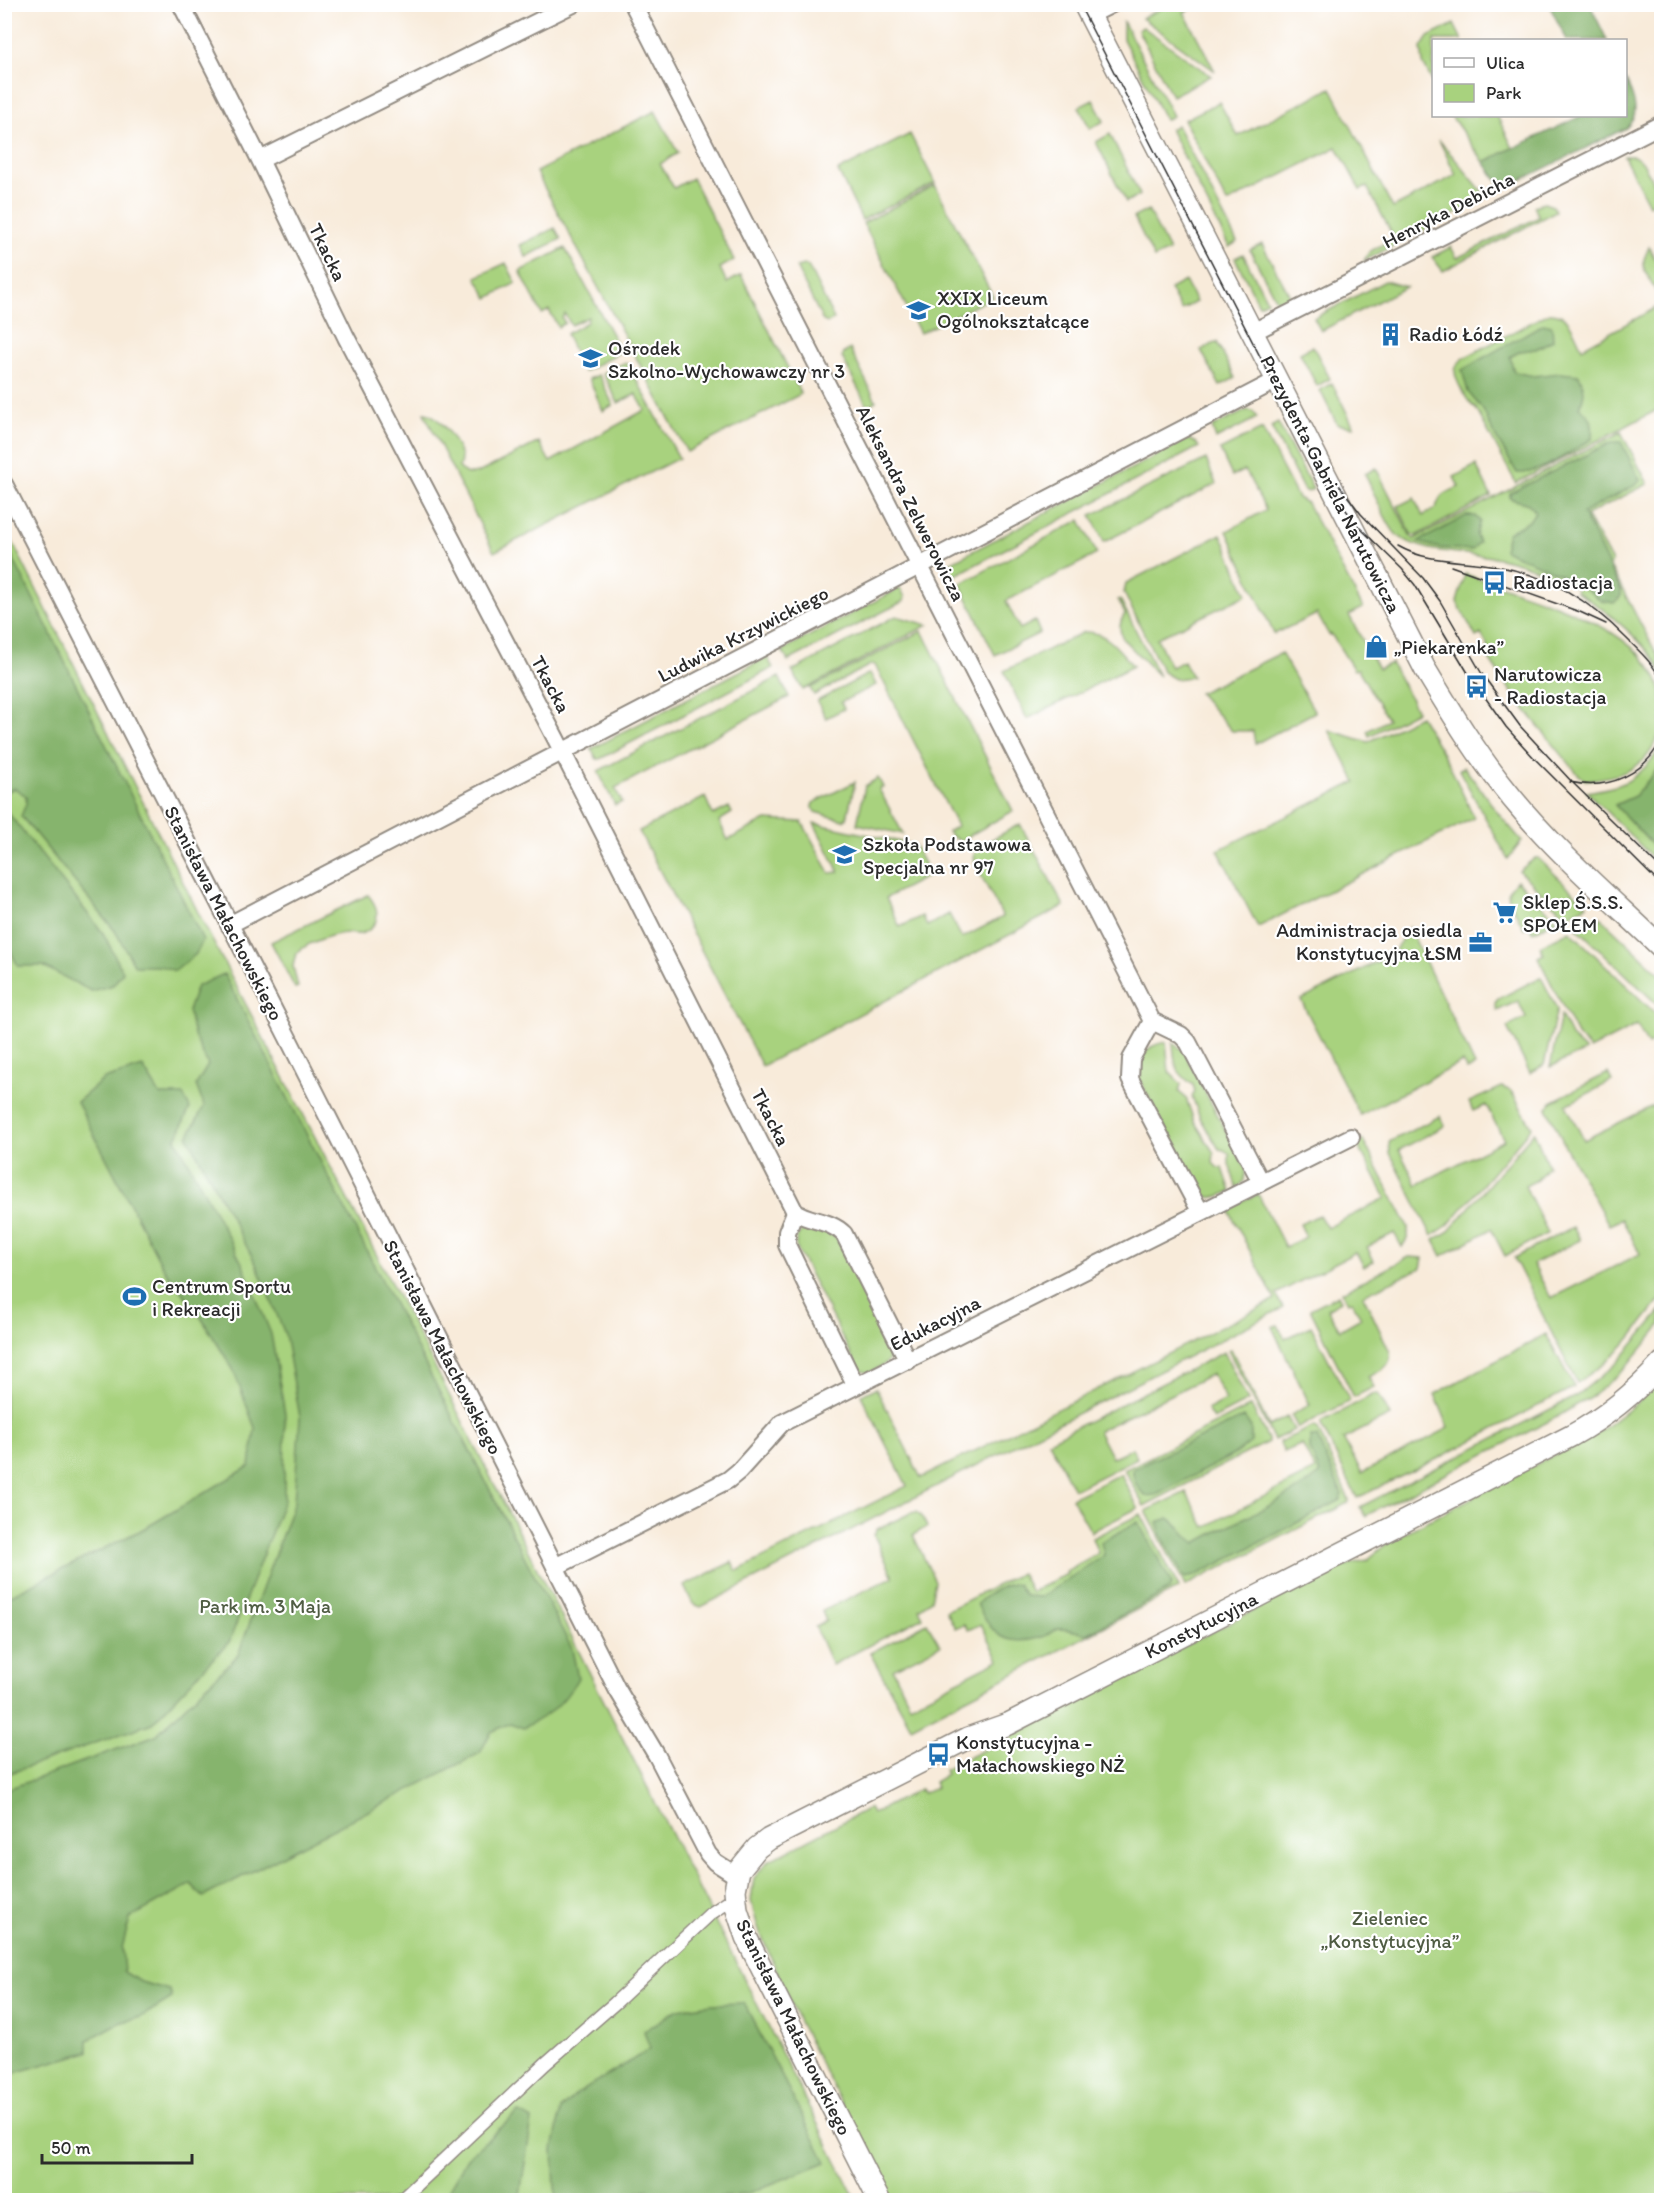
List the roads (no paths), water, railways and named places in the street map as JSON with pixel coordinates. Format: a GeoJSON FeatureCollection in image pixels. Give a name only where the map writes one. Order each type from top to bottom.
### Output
{"type":"FeatureCollection","features":[{"type":"Feature","properties":{"kind":"street","name":"Tkacka"},"geometry":{"type":"LineString","coordinates":[[181,4],[346,337],[562,752],[795,1212]]}},
{"type":"Feature","properties":{"kind":"street"},"geometry":{"type":"LineString","coordinates":[[260,160],[573,4]]}},
{"type":"Feature","properties":{"kind":"street","name":"Aleksandra Zelwerowicza"},"geometry":{"type":"LineString","coordinates":[[633,4],[1152,1022]]}},
{"type":"Feature","properties":{"kind":"street"},"geometry":{"type":"LineString","coordinates":[[1087,10],[1113,4]]}},
{"type":"Feature","properties":{"kind":"street","name":"Prezydenta Gabriela Narutowicza"},"geometry":{"type":"LineString","coordinates":[[1087,10],[1425,669],[1472,745],[1512,798],[1542,832],[1662,948]]}},
{"type":"Feature","properties":{"kind":"street","name":"Henryka Debicha"},"geometry":{"type":"LineString","coordinates":[[1253,332],[1662,124]]}},
{"type":"Feature","properties":{"kind":"street","name":"Ludwika Krzywickiego"},"geometry":{"type":"LineString","coordinates":[[229,925],[1277,380]]}},
{"type":"Feature","properties":{"kind":"street","name":"Stanisława Małachowskiego"},"geometry":{"type":"LineString","coordinates":[[4,484],[617,1689],[657,1756],[708,1854],[715,1862],[737,1876],[737,1910],[746,1937],[879,2200]]}},
{"type":"Feature","properties":{"kind":"street"},"geometry":{"type":"LineString","coordinates":[[1200,1211],[1130,1079],[1131,1059],[1152,1022],[1181,1035],[1188,1042],[1261,1182]]}},
{"type":"Feature","properties":{"kind":"street","name":"Edukacyjna"},"geometry":{"type":"LineString","coordinates":[[555,1567],[728,1480],[782,1423],[1351,1137]]}},
{"type":"Feature","properties":{"kind":"street"},"geometry":{"type":"LineString","coordinates":[[856,1386],[787,1245],[787,1232],[795,1212],[807,1219],[832,1225],[844,1234],[908,1360]]}},
{"type":"Feature","properties":{"kind":"street","name":"Konstytucyjna"},"geometry":{"type":"LineString","coordinates":[[737,1876],[750,1854],[769,1839],[968,1738],[1008,1724],[1585,1429],[1629,1397],[1662,1363]]}},
{"type":"Feature","properties":{"kind":"street"},"geometry":{"type":"LineString","coordinates":[[400,2200],[710,1914],[736,1897]]}},
{"type":"Feature","properties":{"kind":"tram line"},"geometry":{"type":"LineString","coordinates":[[1079,4],[1329,488],[1359,527],[1415,585],[1468,673],[1506,727],[1662,886]]}},
{"type":"Feature","properties":{"kind":"tram line"},"geometry":{"type":"LineString","coordinates":[[1336,481],[1361,514],[1423,578],[1440,601],[1482,674],[1520,726],[1572,782],[1662,870]]}},
{"type":"Feature","properties":{"kind":"tram line"},"geometry":{"type":"LineString","coordinates":[[1398,546],[1422,556],[1516,570],[1552,583],[1583,601],[1613,625],[1646,659],[1662,682]]}},
{"type":"Feature","properties":{"kind":"tram line"},"geometry":{"type":"LineString","coordinates":[[1451,566],[1580,612],[1606,624]]}},
{"type":"Feature","properties":{"kind":"tram line"},"geometry":{"type":"LineString","coordinates":[[1570,782],[1598,784],[1624,777],[1646,761],[1662,738]]}},
{"type":"Feature","properties":{"kind":"place","name":"XXIX Liceum Ogólnokształcące"},"geometry":{"type":"Point","coordinates":[919,310]}},
{"type":"Feature","properties":{"kind":"place","name":"Radio Łódź"},"geometry":{"type":"Point","coordinates":[1391,334]}},
{"type":"Feature","properties":{"kind":"place","name":"Ośrodek Szkolno-Wychowawczy nr 3"},"geometry":{"type":"Point","coordinates":[590,359]}},
{"type":"Feature","properties":{"kind":"place","name":"Radiostacja"},"geometry":{"type":"Point","coordinates":[1495,582]}},
{"type":"Feature","properties":{"kind":"place","name":"„Piekarenka”"},"geometry":{"type":"Point","coordinates":[1376,647]}},
{"type":"Feature","properties":{"kind":"place","name":"Narutowicza - Radiostacja"},"geometry":{"type":"Point","coordinates":[1476,686]}},
{"type":"Feature","properties":{"kind":"place","name":"Szkoła Podstawowa Specjalna nr 97"},"geometry":{"type":"Point","coordinates":[845,855]}},
{"type":"Feature","properties":{"kind":"place","name":"Sklep Ś.S.S. SPOŁEM"},"geometry":{"type":"Point","coordinates":[1505,913]}},
{"type":"Feature","properties":{"kind":"place","name":"Administracja osiedla Konstytucyjna ŁSM"},"geometry":{"type":"Point","coordinates":[1480,942]}},
{"type":"Feature","properties":{"kind":"place","name":"Centrum Sportu i Rekreacji"},"geometry":{"type":"Point","coordinates":[134,1297]}},
{"type":"Feature","properties":{"kind":"place","name":"Konstytucyjna - Małachowskiego NŻ"},"geometry":{"type":"Point","coordinates":[938,1754]}},
{"type":"Feature","properties":{"kind":"park label","name":"Park im. 3 Maja"},"geometry":{"type":"Point","coordinates":[265,1606]}},
{"type":"Feature","properties":{"kind":"park label","name":"Zieleniec „Konstytucyjna”"},"geometry":{"type":"Point","coordinates":[1390,1930]}}]}
